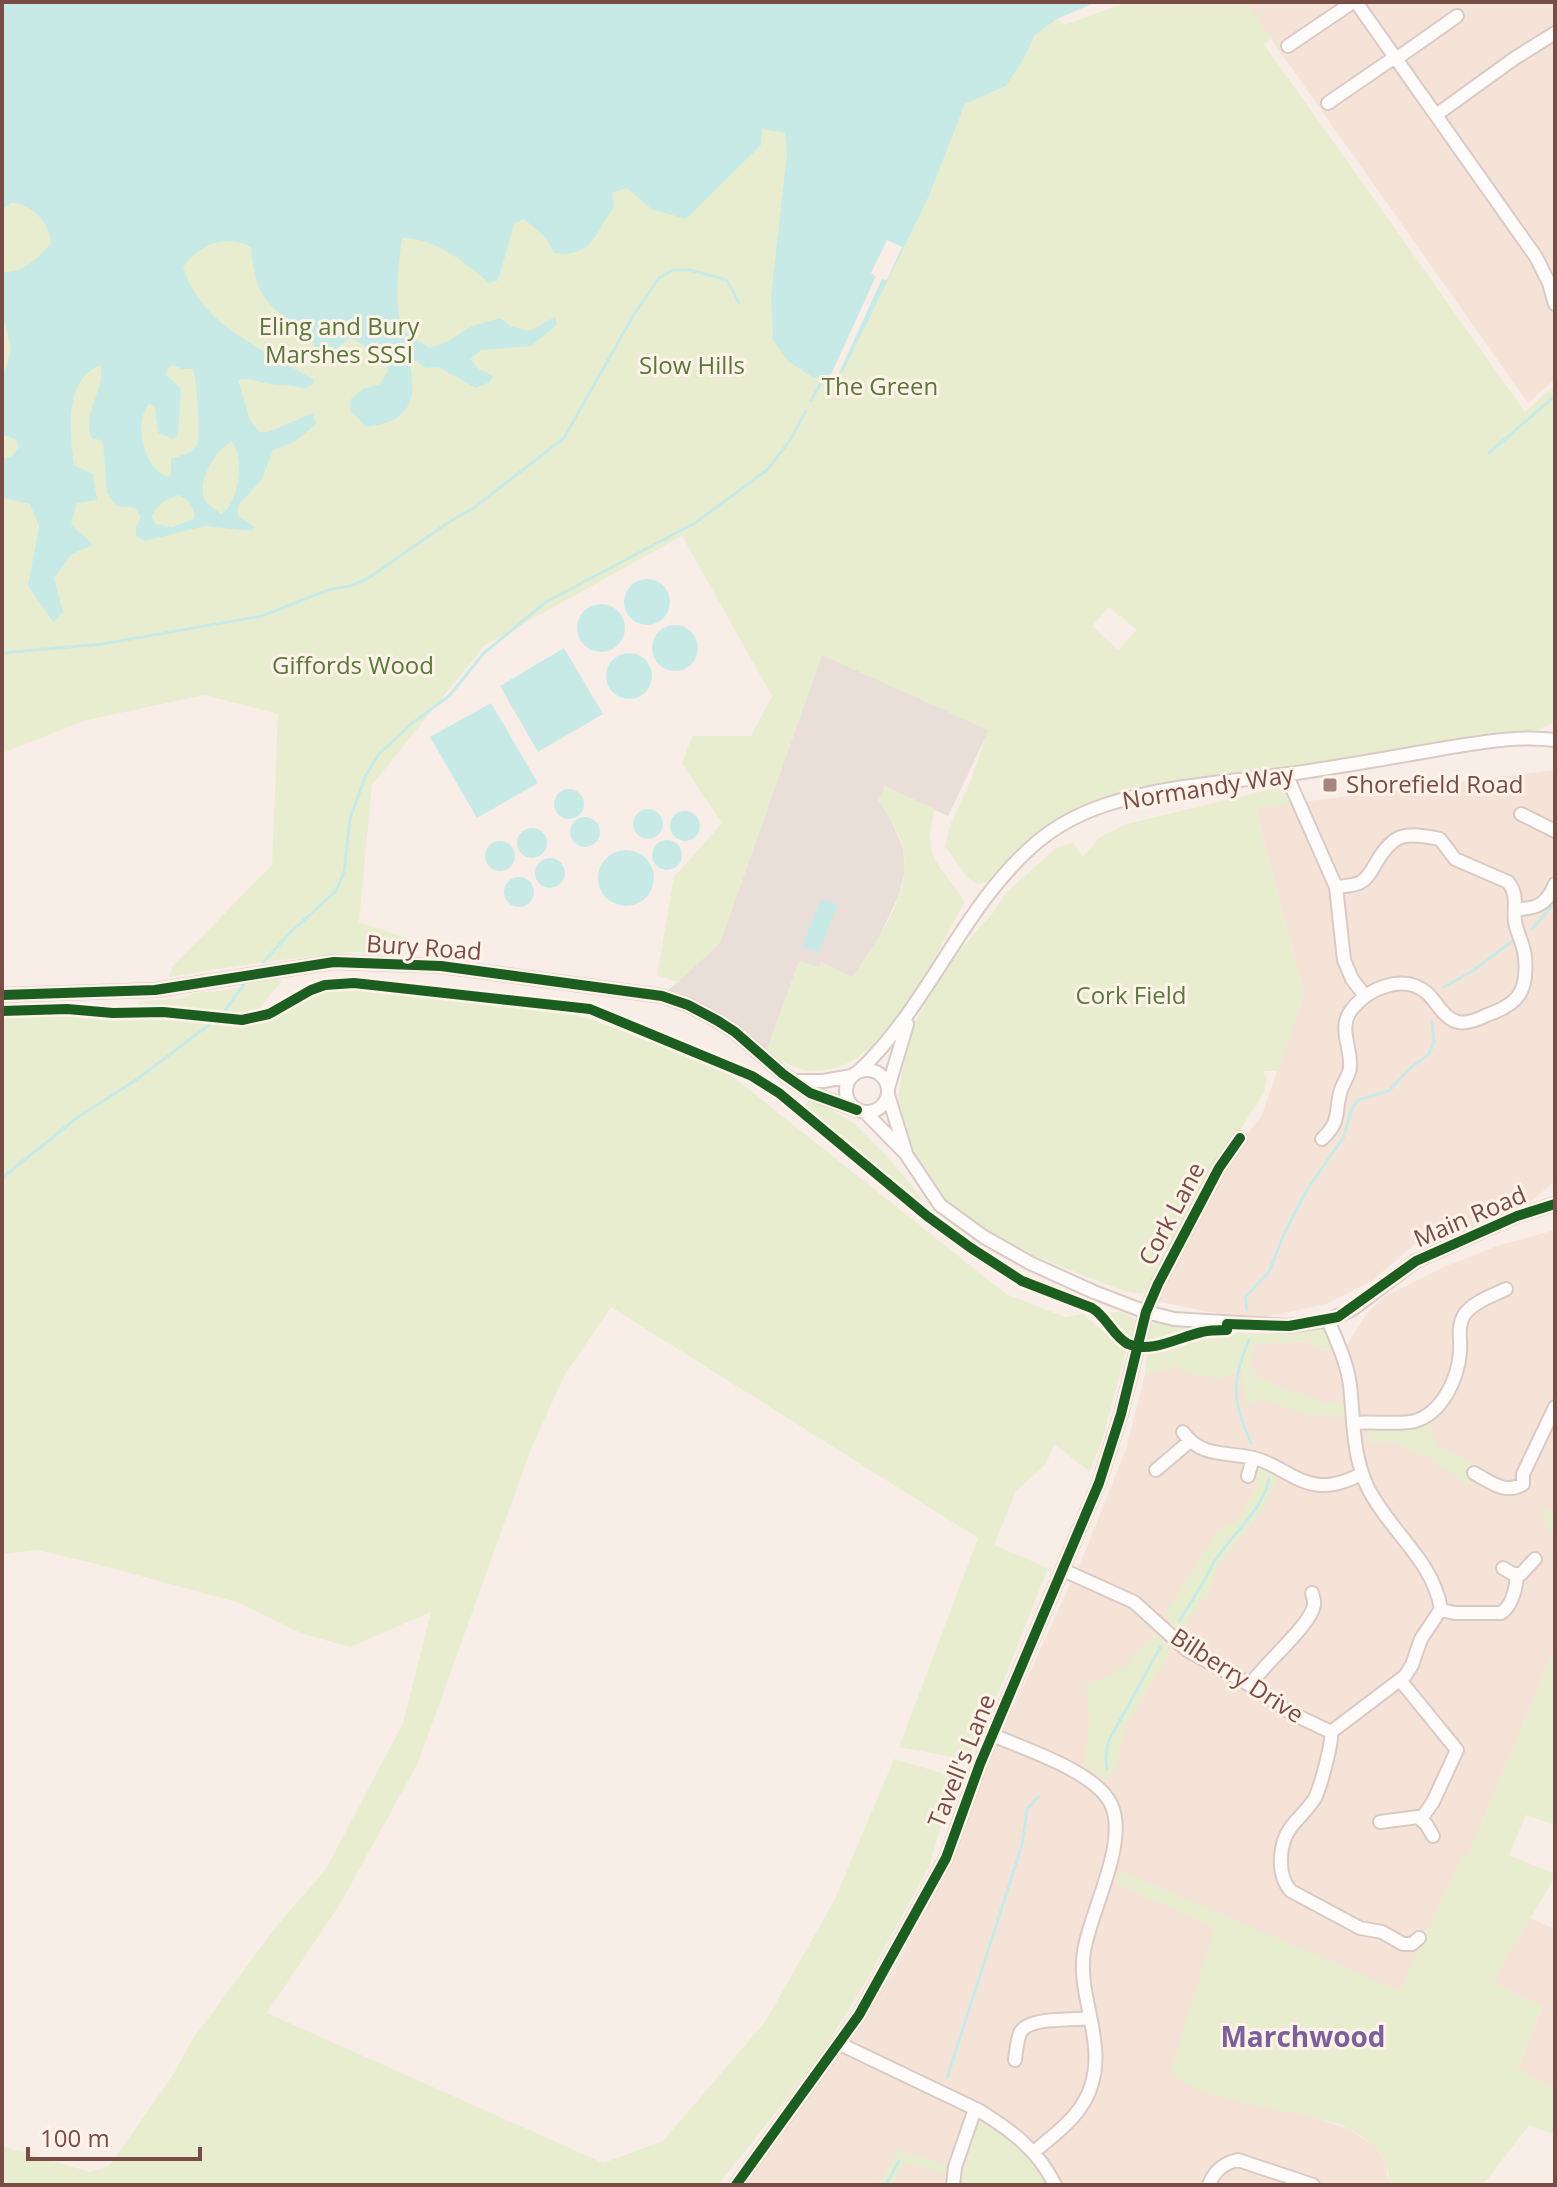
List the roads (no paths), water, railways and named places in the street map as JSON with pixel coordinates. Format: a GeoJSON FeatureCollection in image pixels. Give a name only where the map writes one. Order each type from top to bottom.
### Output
{"type":"FeatureCollection","features":[{"type":"Feature","properties":{"kind":"street"},"geometry":{"type":"LineString","coordinates":[[1288,46],[1355,2],[1536,257],[1555,304]]}},
{"type":"Feature","properties":{"kind":"street"},"geometry":{"type":"LineString","coordinates":[[1328,103],[1457,16]]}},
{"type":"Feature","properties":{"kind":"street"},"geometry":{"type":"LineString","coordinates":[[1436,115],[1555,33]]}},
{"type":"Feature","properties":{"kind":"street","name":"Normandy Way"},"geometry":{"type":"LineString","coordinates":[[855,1074],[909,1017],[980,904],[1004,875],[1038,842],[1070,820],[1104,805],[1144,794],[1493,741],[1555,740]]}},
{"type":"Feature","properties":{"kind":"street"},"geometry":{"type":"LineString","coordinates":[[1286,774],[1336,887],[1344,960],[1352,979],[1365,996]]}},
{"type":"Feature","properties":{"kind":"street"},"geometry":{"type":"LineString","coordinates":[[1521,814],[1555,831]]}},
{"type":"Feature","properties":{"kind":"street"},"geometry":{"type":"LineString","coordinates":[[1322,1139],[1338,1119],[1341,1090],[1350,1069],[1345,1024],[1350,1010],[1365,996],[1384,986],[1413,985],[1426,992],[1450,1019],[1460,1023],[1496,1012],[1515,1002],[1527,972],[1524,948],[1515,922],[1513,889],[1508,882],[1455,859],[1440,839],[1413,834],[1397,838],[1385,846],[1367,878],[1358,885],[1336,887]]}},
{"type":"Feature","properties":{"kind":"street"},"geometry":{"type":"LineString","coordinates":[[1516,909],[1539,906],[1549,899],[1555,884]]}},
{"type":"Feature","properties":{"kind":"street","name":"Bury Road"},"geometry":{"type":"LineString","coordinates":[[2,995],[155,990],[334,962],[441,966],[675,1000],[735,1032],[810,1093],[861,1111]]}},
{"type":"Feature","properties":{"kind":"street","name":"Normandy Way"},"geometry":{"type":"LineString","coordinates":[[888,1091],[909,1017]]}},
{"type":"Feature","properties":{"kind":"street"},"geometry":{"type":"LineString","coordinates":[[793,1081],[823,1081],[877,1073],[888,1091],[906,1154]]}},
{"type":"Feature","properties":{"kind":"street"},"geometry":{"type":"LineString","coordinates":[[855,1074],[848,1083],[848,1101],[906,1154]]}},
{"type":"Feature","properties":{"kind":"street"},"geometry":{"type":"LineString","coordinates":[[861,1111],[878,1109],[888,1091]]}},
{"type":"Feature","properties":{"kind":"street","name":"Cork Lane"},"geometry":{"type":"LineString","coordinates":[[1146,1312],[1176,1246],[1229,1151],[1240,1138]]}},
{"type":"Feature","properties":{"kind":"street","name":"Main Road"},"geometry":{"type":"LineString","coordinates":[[906,1154],[940,1205],[984,1237],[1065,1280],[1146,1312],[1174,1319],[1237,1325],[1289,1326],[1328,1320],[1351,1310],[1416,1261],[1517,1216],[1555,1204]]}},
{"type":"Feature","properties":{"kind":"street"},"geometry":{"type":"LineString","coordinates":[[1353,1423],[1407,1423],[1437,1409],[1449,1388],[1458,1361],[1459,1330],[1464,1316],[1476,1304],[1506,1289]]}},
{"type":"Feature","properties":{"kind":"street","name":"Tavell's Lane"},"geometry":{"type":"LineString","coordinates":[[736,2185],[859,2015],[946,1858],[993,1735],[1111,1449],[1146,1312]]}},
{"type":"Feature","properties":{"kind":"street"},"geometry":{"type":"LineString","coordinates":[[1328,1320],[1347,1372],[1356,1456],[1362,1474],[1384,1517],[1429,1572],[1441,1610]]}},
{"type":"Feature","properties":{"kind":"street"},"geometry":{"type":"LineString","coordinates":[[1474,1473],[1504,1489],[1523,1484],[1523,1474],[1555,1407]]}},
{"type":"Feature","properties":{"kind":"street"},"geometry":{"type":"LineString","coordinates":[[1156,1470],[1186,1437],[1216,1453],[1264,1461],[1302,1481],[1317,1485],[1335,1484],[1362,1474]]}},
{"type":"Feature","properties":{"kind":"street"},"geometry":{"type":"LineString","coordinates":[[1248,1476],[1253,1458]]}},
{"type":"Feature","properties":{"kind":"street"},"geometry":{"type":"LineString","coordinates":[[1503,1568],[1517,1575],[1525,1572],[1535,1559]]}},
{"type":"Feature","properties":{"kind":"street","name":"Bilberry Drive"},"geometry":{"type":"LineString","coordinates":[[1063,1570],[1134,1602],[1187,1650],[1250,1685],[1291,1713],[1331,1732]]}},
{"type":"Feature","properties":{"kind":"street"},"geometry":{"type":"LineString","coordinates":[[1441,1610],[1501,1613],[1509,1606],[1517,1575]]}},
{"type":"Feature","properties":{"kind":"street"},"geometry":{"type":"LineString","coordinates":[[1250,1685],[1264,1665],[1289,1643],[1312,1611],[1312,1593]]}},
{"type":"Feature","properties":{"kind":"street"},"geometry":{"type":"LineString","coordinates":[[1419,1938],[1406,1945],[1382,1932],[1360,1928],[1287,1886],[1282,1868],[1284,1841],[1317,1792],[1332,1744],[1331,1732],[1400,1680],[1409,1670],[1421,1639],[1441,1610]]}},
{"type":"Feature","properties":{"kind":"street"},"geometry":{"type":"LineString","coordinates":[[1400,1680],[1456,1746],[1471,1751]]}},
{"type":"Feature","properties":{"kind":"street"},"geometry":{"type":"LineString","coordinates":[[993,1735],[1086,1777],[1106,1795],[1115,1814],[1116,1841],[1083,1955],[1082,1975],[1096,2063],[1092,2086],[1073,2117],[1034,2152]]}},
{"type":"Feature","properties":{"kind":"street"},"geometry":{"type":"LineString","coordinates":[[1421,1819],[1456,1757],[1456,1746]]}},
{"type":"Feature","properties":{"kind":"street"},"geometry":{"type":"LineString","coordinates":[[1380,1822],[1421,1819]]}},
{"type":"Feature","properties":{"kind":"street"},"geometry":{"type":"LineString","coordinates":[[1421,1819],[1433,1836]]}},
{"type":"Feature","properties":{"kind":"street"},"geometry":{"type":"LineString","coordinates":[[1274,1894],[1287,1886]]}},
{"type":"Feature","properties":{"kind":"street"},"geometry":{"type":"LineString","coordinates":[[1015,2060],[1019,2036],[1025,2026],[1039,2021],[1089,2018]]}},
{"type":"Feature","properties":{"kind":"street"},"geometry":{"type":"LineString","coordinates":[[840,2044],[975,2109],[1015,2134],[1034,2152],[1055,2185]]}},
{"type":"Feature","properties":{"kind":"street"},"geometry":{"type":"LineString","coordinates":[[953,2185],[955,2167],[975,2109]]}},
{"type":"Feature","properties":{"kind":"street"},"geometry":{"type":"LineString","coordinates":[[1209,2185],[1216,2172],[1238,2160],[1313,2185]]}},
{"type":"Feature","properties":{"kind":"water"},"geometry":{"type":"Polygon","coordinates":[[[2,2],[1096,2],[1057,19],[1035,35],[1006,86],[965,104],[929,196],[843,372],[814,378],[789,362],[773,341],[771,296],[787,153],[785,133],[762,129],[761,145],[686,219],[651,209],[627,188],[612,193],[614,207],[592,242],[577,252],[554,253],[545,237],[524,219],[514,224],[497,281],[489,283],[437,246],[402,238],[397,293],[399,315],[403,327],[417,341],[430,348],[472,326],[500,318],[510,326],[529,331],[555,317],[557,325],[531,346],[481,350],[470,359],[479,369],[493,376],[490,382],[476,388],[438,367],[426,368],[415,361],[409,362],[412,388],[407,408],[392,421],[380,425],[366,427],[350,410],[351,399],[364,388],[379,385],[388,371],[385,362],[350,337],[329,356],[322,356],[302,327],[267,301],[255,277],[251,247],[232,241],[205,247],[183,267],[192,288],[205,306],[237,335],[314,380],[305,389],[249,379],[238,380],[250,420],[260,432],[268,432],[313,413],[316,424],[296,441],[273,450],[262,479],[238,506],[238,516],[255,527],[251,531],[205,526],[145,541],[136,536],[141,517],[135,508],[117,506],[107,493],[103,443],[92,439],[89,429],[100,384],[101,365],[89,372],[75,394],[71,438],[74,465],[93,474],[97,500],[77,503],[71,524],[93,545],[72,554],[54,578],[63,612],[54,623],[28,586],[39,526],[30,504],[2,498],[2,459],[11,457],[19,447],[16,440],[2,434],[2,374],[11,348],[2,313],[2,272],[23,267],[51,243],[43,222],[32,210],[11,203],[2,209],[2,2]],[[172,365],[166,375],[181,388],[178,435],[173,439],[158,433],[155,408],[150,403],[145,411],[141,432],[153,465],[168,477],[171,474],[171,459],[192,450],[198,439],[193,369],[172,365]],[[232,442],[208,468],[203,486],[206,502],[221,514],[236,491],[239,469],[236,449],[232,442]],[[179,495],[162,503],[152,517],[155,524],[172,527],[194,519],[193,508],[179,495]]]}},
{"type":"Feature","properties":{"kind":"water"},"geometry":{"type":"Polygon","coordinates":[[[647,579],[663,586],[670,602],[663,618],[647,625],[631,618],[624,602],[631,586],[647,579]]]}},
{"type":"Feature","properties":{"kind":"water"},"geometry":{"type":"Polygon","coordinates":[[[601,604],[618,611],[625,628],[618,645],[601,652],[584,645],[577,628],[584,611],[601,604]]]}},
{"type":"Feature","properties":{"kind":"water"},"geometry":{"type":"Polygon","coordinates":[[[675,625],[691,632],[698,648],[691,664],[675,671],[659,664],[652,648],[659,632],[675,625]]]}},
{"type":"Feature","properties":{"kind":"water"},"geometry":{"type":"Polygon","coordinates":[[[564,648],[603,714],[538,752],[500,686],[564,648]]]}},
{"type":"Feature","properties":{"kind":"water"},"geometry":{"type":"Polygon","coordinates":[[[629,653],[646,659],[652,676],[646,693],[629,699],[612,693],[606,676],[612,659],[629,653]]]}},
{"type":"Feature","properties":{"kind":"water"},"geometry":{"type":"Polygon","coordinates":[[[491,703],[538,783],[477,818],[430,737],[491,703]]]}},
{"type":"Feature","properties":{"kind":"water"},"geometry":{"type":"Polygon","coordinates":[[[569,789],[580,793],[584,804],[580,815],[569,819],[558,815],[554,804],[558,793],[569,789]]]}},
{"type":"Feature","properties":{"kind":"water"},"geometry":{"type":"Polygon","coordinates":[[[648,809],[659,813],[663,824],[659,835],[648,839],[637,835],[633,824],[637,813],[648,809]]]}},
{"type":"Feature","properties":{"kind":"water"},"geometry":{"type":"Polygon","coordinates":[[[685,811],[696,815],[700,826],[696,837],[685,841],[674,837],[670,826],[674,815],[685,811]]]}},
{"type":"Feature","properties":{"kind":"water"},"geometry":{"type":"Polygon","coordinates":[[[585,817],[596,821],[600,832],[596,843],[585,847],[574,843],[570,832],[574,821],[585,817]]]}},
{"type":"Feature","properties":{"kind":"water"},"geometry":{"type":"Polygon","coordinates":[[[532,828],[543,832],[547,843],[543,854],[532,858],[521,854],[517,843],[521,832],[532,828]]]}},
{"type":"Feature","properties":{"kind":"water"},"geometry":{"type":"Polygon","coordinates":[[[667,840],[678,844],[682,855],[678,866],[667,870],[656,866],[652,855],[656,844],[667,840]]]}},
{"type":"Feature","properties":{"kind":"water"},"geometry":{"type":"Polygon","coordinates":[[[500,841],[511,845],[515,856],[511,867],[500,871],[489,867],[485,856],[489,845],[500,841]]]}},
{"type":"Feature","properties":{"kind":"water"},"geometry":{"type":"Polygon","coordinates":[[[626,850],[646,858],[654,878],[646,898],[626,906],[606,898],[598,878],[606,858],[626,850]]]}},
{"type":"Feature","properties":{"kind":"water"},"geometry":{"type":"Polygon","coordinates":[[[550,858],[561,862],[565,873],[561,884],[550,888],[539,884],[535,873],[539,862],[550,858]]]}},
{"type":"Feature","properties":{"kind":"water"},"geometry":{"type":"Polygon","coordinates":[[[519,877],[530,881],[534,892],[530,903],[519,907],[508,903],[504,892],[508,881],[519,877]]]}},
{"type":"Feature","properties":{"kind":"water"},"geometry":{"type":"Polygon","coordinates":[[[821,899],[838,905],[818,953],[802,946],[821,899]]]}},
{"type":"Feature","properties":{"kind":"waterway"},"geometry":{"type":"LineString","coordinates":[[2,653],[102,644],[262,616],[328,590],[367,579],[475,507],[564,438],[633,316],[659,278],[673,270],[690,270],[727,280],[739,303]]}},
{"type":"Feature","properties":{"kind":"waterway"},"geometry":{"type":"LineString","coordinates":[[811,400],[825,376]]}},
{"type":"Feature","properties":{"kind":"waterway"},"geometry":{"type":"LineString","coordinates":[[1489,453],[1555,396]]}},
{"type":"Feature","properties":{"kind":"waterway"},"geometry":{"type":"LineString","coordinates":[[263,962],[336,891],[344,872],[350,819],[365,777],[378,755],[411,724],[449,696],[484,653],[546,602],[695,523],[767,470],[789,442],[806,411]]}},
{"type":"Feature","properties":{"kind":"waterway"},"geometry":{"type":"LineString","coordinates":[[1532,929],[1555,903]]}},
{"type":"Feature","properties":{"kind":"waterway"},"geometry":{"type":"LineString","coordinates":[[1444,987],[1474,970],[1511,942]]}},
{"type":"Feature","properties":{"kind":"waterway"},"geometry":{"type":"LineString","coordinates":[[224,1012],[245,983]]}},
{"type":"Feature","properties":{"kind":"waterway"},"geometry":{"type":"LineString","coordinates":[[1247,1310],[1245,1297],[1269,1272],[1308,1188],[1343,1138],[1352,1108],[1358,1100],[1389,1091],[1410,1068],[1429,1054],[1434,1042],[1432,1022]]}},
{"type":"Feature","properties":{"kind":"waterway"},"geometry":{"type":"LineString","coordinates":[[2,1178],[78,1117],[136,1080],[210,1024]]}},
{"type":"Feature","properties":{"kind":"waterway"},"geometry":{"type":"LineString","coordinates":[[1249,1340],[1239,1368],[1236,1392],[1240,1415],[1251,1443]]}},
{"type":"Feature","properties":{"kind":"waterway"},"geometry":{"type":"LineString","coordinates":[[1179,1621],[1214,1562],[1260,1502],[1269,1479]]}},
{"type":"Feature","properties":{"kind":"waterway"},"geometry":{"type":"LineString","coordinates":[[1107,1769],[1108,1742],[1161,1646]]}},
{"type":"Feature","properties":{"kind":"waterway"},"geometry":{"type":"LineString","coordinates":[[947,2078],[1022,1845],[1027,1809],[1039,1796]]}},
{"type":"Feature","properties":{"kind":"waterway"},"geometry":{"type":"LineString","coordinates":[[886,2185],[899,2161]]}},
{"type":"Feature","properties":{"kind":"place","name":"Shorefield Road"},"geometry":{"type":"Point","coordinates":[1330,785]}},
{"type":"Feature","properties":{"kind":"district","name":"Marchwood"},"geometry":{"type":"Point","coordinates":[1303,2037]}},
{"type":"Feature","properties":{"kind":"park label","name":"Eling and Bury Marshes SSSI"},"geometry":{"type":"Point","coordinates":[339,341]}},
{"type":"Feature","properties":{"kind":"park label","name":"Slow Hills"},"geometry":{"type":"Point","coordinates":[692,366]}},
{"type":"Feature","properties":{"kind":"park label","name":"The Green"},"geometry":{"type":"Point","coordinates":[880,387]}},
{"type":"Feature","properties":{"kind":"park label","name":"Giffords Wood"},"geometry":{"type":"Point","coordinates":[353,666]}},
{"type":"Feature","properties":{"kind":"park label","name":"Cork Field"},"geometry":{"type":"Point","coordinates":[1131,996]}}]}
